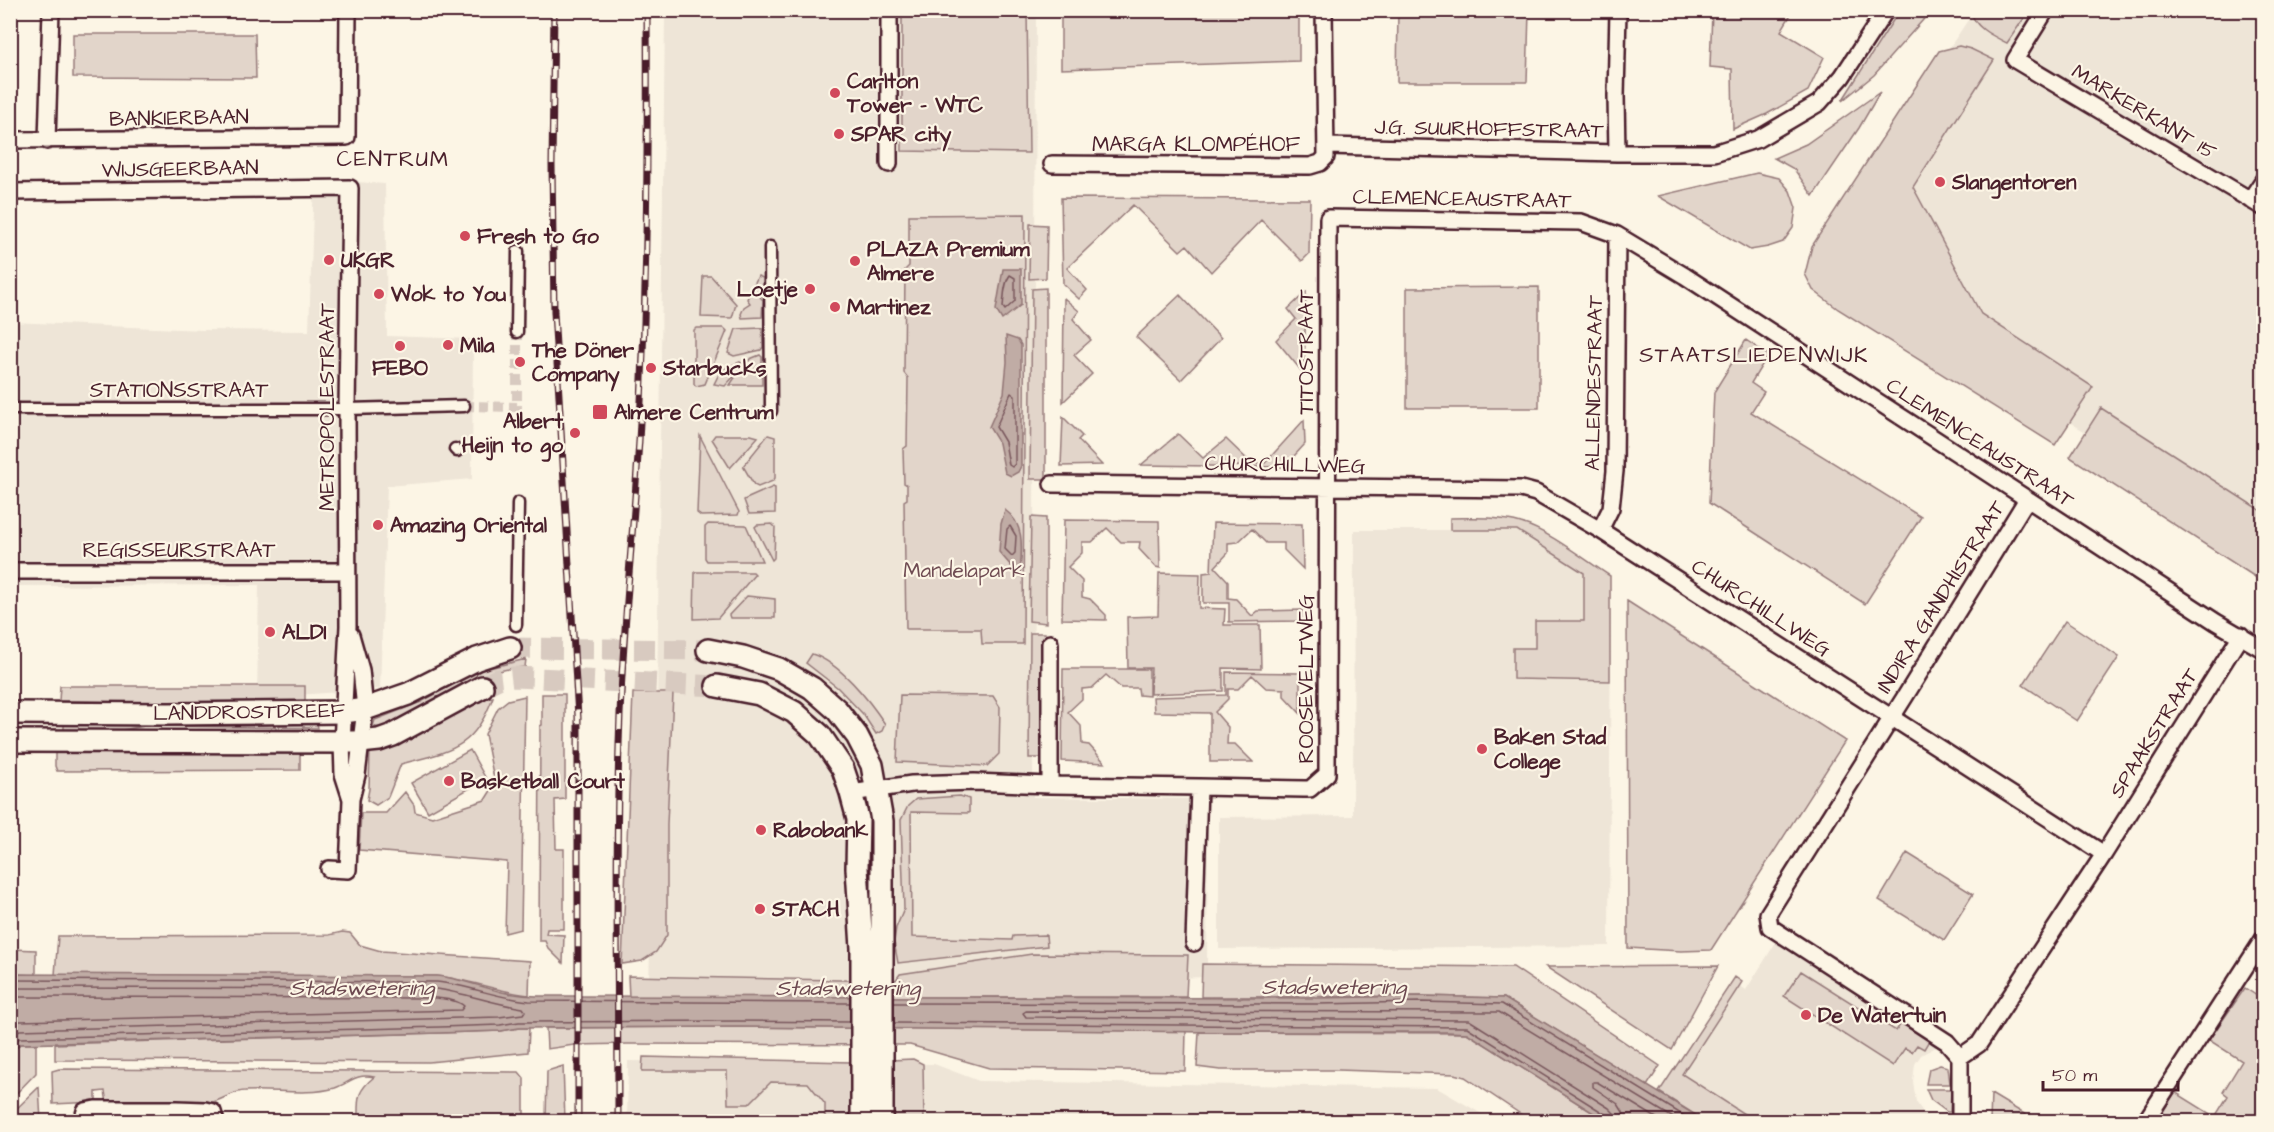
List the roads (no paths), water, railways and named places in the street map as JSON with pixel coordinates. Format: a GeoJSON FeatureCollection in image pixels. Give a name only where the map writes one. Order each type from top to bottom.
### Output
{"type":"FeatureCollection","features":[{"type":"Feature","properties":{"kind":"main road","name":"LANDDROSTDREEF"},"geometry":{"type":"LineString","coordinates":[[17,713],[344,712],[365,709],[408,694],[477,659],[510,648]]}},
{"type":"Feature","properties":{"kind":"main road"},"geometry":{"type":"LineString","coordinates":[[708,650],[743,657],[779,669],[812,688],[837,710],[857,736],[872,765],[882,822],[872,948],[872,1069],[862,1122]]}},
{"type":"Feature","properties":{"kind":"main road"},"geometry":{"type":"LineString","coordinates":[[717,686],[759,694],[794,712],[820,735],[843,769],[858,819],[857,868],[872,948]]}},
{"type":"Feature","properties":{"kind":"main road","name":"LANDDROSTDREEF"},"geometry":{"type":"LineString","coordinates":[[19,740],[351,742],[379,740],[393,735],[482,687]]}},
{"type":"Feature","properties":{"kind":"main road"},"geometry":{"type":"LineString","coordinates":[[872,1069],[882,1122]]}},
{"type":"Feature","properties":{"kind":"street"},"geometry":{"type":"LineString","coordinates":[[47,141],[51,10]]}},
{"type":"Feature","properties":{"kind":"street","name":"BANKIERBAAN"},"geometry":{"type":"LineString","coordinates":[[10,140],[347,137],[348,10]]}},
{"type":"Feature","properties":{"kind":"street"},"geometry":{"type":"LineString","coordinates":[[888,164],[889,10]]}},
{"type":"Feature","properties":{"kind":"street"},"geometry":{"type":"LineString","coordinates":[[1324,10],[1327,146]]}},
{"type":"Feature","properties":{"kind":"street","name":"J.G. SUURHOFFSTRAAT"},"geometry":{"type":"LineString","coordinates":[[1327,146],[1617,153],[1618,10]]}},
{"type":"Feature","properties":{"kind":"street"},"geometry":{"type":"LineString","coordinates":[[1617,153],[1713,153],[1758,139],[1819,103],[1842,77],[1886,10]]}},
{"type":"Feature","properties":{"kind":"street","name":"MARKERKANT 15"},"geometry":{"type":"LineString","coordinates":[[2046,10],[2015,60],[2257,204],[2264,179]]}},
{"type":"Feature","properties":{"kind":"street","name":"MARGA KLOMPÉHOF"},"geometry":{"type":"LineString","coordinates":[[1052,164],[1310,166],[1320,163],[1326,157],[1327,146]]}},
{"type":"Feature","properties":{"kind":"street","name":"WIJSGEERBAAN"},"geometry":{"type":"LineString","coordinates":[[10,192],[350,188]]}},
{"type":"Feature","properties":{"kind":"street","name":"METROPOLESTRAAT"},"geometry":{"type":"LineString","coordinates":[[350,188],[347,410],[348,626],[344,712],[351,742]]}},
{"type":"Feature","properties":{"kind":"street","name":"CLEMENCEAUSTRAAT"},"geometry":{"type":"LineString","coordinates":[[1328,218],[1581,222],[1617,235],[2264,650]]}},
{"type":"Feature","properties":{"kind":"street","name":"TITOSTRAAT"},"geometry":{"type":"LineString","coordinates":[[1327,487],[1328,218]]}},
{"type":"Feature","properties":{"kind":"street","name":"ALLENDESTRAAT"},"geometry":{"type":"LineString","coordinates":[[1600,530],[1611,508],[1615,471],[1617,235]]}},
{"type":"Feature","properties":{"kind":"street"},"geometry":{"type":"LineString","coordinates":[[770,247],[771,411]]}},
{"type":"Feature","properties":{"kind":"street"},"geometry":{"type":"LineString","coordinates":[[517,332],[518,251]]}},
{"type":"Feature","properties":{"kind":"street","name":"STATIONSSTRAAT"},"geometry":{"type":"LineString","coordinates":[[10,409],[347,410],[464,406]]}},
{"type":"Feature","properties":{"kind":"street","name":"CHURCHILLWEG"},"geometry":{"type":"LineString","coordinates":[[1052,483],[1521,489],[1536,493],[1600,530],[2104,854]]}},
{"type":"Feature","properties":{"kind":"street","name":"ROOSEVELTWEG"},"geometry":{"type":"LineString","coordinates":[[851,793],[912,784],[974,782],[1310,789],[1327,774],[1327,487]]}},
{"type":"Feature","properties":{"kind":"street","name":"INDIRA GANDHISTRAAT"},"geometry":{"type":"LineString","coordinates":[[1960,1057],[1947,1042],[1770,927],[1768,914],[2026,499]]}},
{"type":"Feature","properties":{"kind":"street"},"geometry":{"type":"LineString","coordinates":[[516,625],[518,503]]}},
{"type":"Feature","properties":{"kind":"street","name":"REGISSEURSTRAAT"},"geometry":{"type":"LineString","coordinates":[[10,571],[347,571]]}},
{"type":"Feature","properties":{"kind":"street","name":"METROPOLESTRAAT"},"geometry":{"type":"LineString","coordinates":[[348,626],[362,670],[365,709],[351,742]]}},
{"type":"Feature","properties":{"kind":"street","name":"SPAAKSTRAAT"},"geometry":{"type":"LineString","coordinates":[[2104,854],[2241,635]]}},
{"type":"Feature","properties":{"kind":"street"},"geometry":{"type":"LineString","coordinates":[[1050,643],[1050,785]]}},
{"type":"Feature","properties":{"kind":"street"},"geometry":{"type":"LineString","coordinates":[[329,869],[348,870],[351,800],[343,774],[351,742]]}},
{"type":"Feature","properties":{"kind":"street"},"geometry":{"type":"LineString","coordinates":[[1194,943],[1199,787]]}},
{"type":"Feature","properties":{"kind":"street"},"geometry":{"type":"LineString","coordinates":[[1960,1122],[1960,1057],[1979,1044],[2104,854]]}},
{"type":"Feature","properties":{"kind":"street"},"geometry":{"type":"LineString","coordinates":[[2145,1122],[2264,938]]}},
{"type":"Feature","properties":{"kind":"street"},"geometry":{"type":"LineString","coordinates":[[82,1122],[85,1111],[177,1115],[205,1110],[213,1112],[216,1122]]}},
{"type":"Feature","properties":{"kind":"water"},"geometry":{"type":"Polygon","coordinates":[[[1003,269],[1021,269],[1021,305],[1002,320],[996,310],[1003,269]]]}},
{"type":"Feature","properties":{"kind":"water"},"geometry":{"type":"Polygon","coordinates":[[[1006,336],[1018,340],[1021,345],[1021,466],[1018,472],[1011,476],[1005,473],[999,443],[989,427],[1004,393],[1007,362],[1006,336]]]}},
{"type":"Feature","properties":{"kind":"water"},"geometry":{"type":"Polygon","coordinates":[[[1005,510],[1017,523],[1020,531],[1020,576],[999,552],[1001,524],[1005,510]]]}},
{"type":"Feature","properties":{"kind":"water","name":"Stadswetering"},"geometry":{"type":"Polygon","coordinates":[[[11,974],[437,976],[511,994],[546,996],[1318,998],[1421,996],[1504,998],[1705,1121],[1606,1121],[1467,1033],[1447,1032],[737,1027],[519,1028],[501,1031],[440,1033],[20,1044],[11,1053],[11,974]]]}},
{"type":"Feature","properties":{"kind":"tunnel"},"geometry":{"type":"LineString","coordinates":[[464,406],[517,407],[517,332]]}},
{"type":"Feature","properties":{"kind":"tunnel"},"geometry":{"type":"LineString","coordinates":[[510,648],[708,650]]}},
{"type":"Feature","properties":{"kind":"tunnel"},"geometry":{"type":"LineString","coordinates":[[482,687],[498,679],[514,677],[717,686]]}},
{"type":"Feature","properties":{"kind":"railway"},"geometry":{"type":"LineString","coordinates":[[554,10],[552,165],[554,312],[578,717],[578,1122]]}},
{"type":"Feature","properties":{"kind":"railway"},"geometry":{"type":"LineString","coordinates":[[618,1122],[618,765],[644,333],[647,10]]}},
{"type":"Feature","properties":{"kind":"place","name":"Carlton Tower - WTC"},"geometry":{"type":"Point","coordinates":[835,93]}},
{"type":"Feature","properties":{"kind":"place","name":"SPAR city"},"geometry":{"type":"Point","coordinates":[839,134]}},
{"type":"Feature","properties":{"kind":"place","name":"Slangentoren"},"geometry":{"type":"Point","coordinates":[1940,182]}},
{"type":"Feature","properties":{"kind":"place","name":"Fresh to Go"},"geometry":{"type":"Point","coordinates":[465,236]}},
{"type":"Feature","properties":{"kind":"place","name":"UKGR"},"geometry":{"type":"Point","coordinates":[329,260]}},
{"type":"Feature","properties":{"kind":"place","name":"PLAZA Premium Almere"},"geometry":{"type":"Point","coordinates":[855,261]}},
{"type":"Feature","properties":{"kind":"place","name":"Loetje"},"geometry":{"type":"Point","coordinates":[810,289]}},
{"type":"Feature","properties":{"kind":"place","name":"Wok to You"},"geometry":{"type":"Point","coordinates":[379,294]}},
{"type":"Feature","properties":{"kind":"place","name":"Martinez"},"geometry":{"type":"Point","coordinates":[835,307]}},
{"type":"Feature","properties":{"kind":"place","name":"Mila"},"geometry":{"type":"Point","coordinates":[448,345]}},
{"type":"Feature","properties":{"kind":"place","name":"FEBO"},"geometry":{"type":"Point","coordinates":[400,346]}},
{"type":"Feature","properties":{"kind":"place","name":"The Döner Company"},"geometry":{"type":"Point","coordinates":[520,362]}},
{"type":"Feature","properties":{"kind":"place","name":"Starbucks"},"geometry":{"type":"Point","coordinates":[651,368]}},
{"type":"Feature","properties":{"kind":"place","name":"Almere Centrum"},"geometry":{"type":"Point","coordinates":[600,412]}},
{"type":"Feature","properties":{"kind":"place","name":"Albert Heijn to go"},"geometry":{"type":"Point","coordinates":[575,433]}},
{"type":"Feature","properties":{"kind":"place","name":"Amazing Oriental"},"geometry":{"type":"Point","coordinates":[378,525]}},
{"type":"Feature","properties":{"kind":"place","name":"ALDI"},"geometry":{"type":"Point","coordinates":[270,632]}},
{"type":"Feature","properties":{"kind":"place","name":"Baken Stad College"},"geometry":{"type":"Point","coordinates":[1482,749]}},
{"type":"Feature","properties":{"kind":"place","name":"Basketball Court"},"geometry":{"type":"Point","coordinates":[449,781]}},
{"type":"Feature","properties":{"kind":"place","name":"Rabobank"},"geometry":{"type":"Point","coordinates":[761,830]}},
{"type":"Feature","properties":{"kind":"place","name":"STACH"},"geometry":{"type":"Point","coordinates":[760,909]}},
{"type":"Feature","properties":{"kind":"place","name":"De Watertuin"},"geometry":{"type":"Point","coordinates":[1806,1015]}},
{"type":"Feature","properties":{"kind":"district","name":"CENTRUM"},"geometry":{"type":"Point","coordinates":[393,159]}},
{"type":"Feature","properties":{"kind":"district","name":"STAATSLIEDENWIJK"},"geometry":{"type":"Point","coordinates":[1754,355]}},
{"type":"Feature","properties":{"kind":"park label","name":"Mandelapark"},"geometry":{"type":"Point","coordinates":[964,570]}}]}
